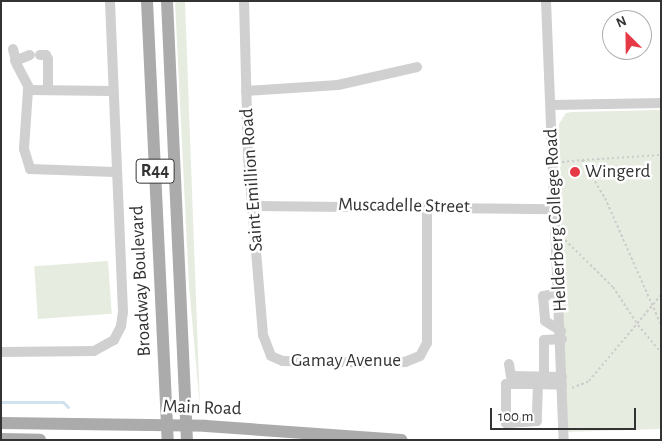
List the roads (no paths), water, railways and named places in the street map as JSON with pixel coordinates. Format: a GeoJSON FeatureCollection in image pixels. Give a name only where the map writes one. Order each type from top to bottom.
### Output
{"type":"FeatureCollection","features":[{"type":"Feature","properties":{"kind":"main road","name":"Broadway Boulevard"},"geometry":{"type":"LineString","coordinates":[[147,1],[168,440]]}},
{"type":"Feature","properties":{"kind":"main road","name":"Broadway Boulevard"},"geometry":{"type":"LineString","coordinates":[[167,1],[186,440]]}},
{"type":"Feature","properties":{"kind":"main road","name":"Main Road"},"geometry":{"type":"LineString","coordinates":[[1,423],[168,425],[402,440]]}},
{"type":"Feature","properties":{"kind":"main road"},"geometry":{"type":"LineString","coordinates":[[1,439],[40,440]]}},
{"type":"Feature","properties":{"kind":"street"},"geometry":{"type":"LineString","coordinates":[[1,352],[94,351],[107,346],[118,334],[123,312],[115,172],[110,1]]}},
{"type":"Feature","properties":{"kind":"street","name":"Saint Emillion Road"},"geometry":{"type":"LineString","coordinates":[[244,1],[246,91],[253,206],[263,335],[271,356]]}},
{"type":"Feature","properties":{"kind":"street","name":"Helderberg College Road"},"geometry":{"type":"LineString","coordinates":[[546,1],[560,293],[564,440]]}},
{"type":"Feature","properties":{"kind":"street"},"geometry":{"type":"LineString","coordinates":[[13,49],[16,61],[30,89]]}},
{"type":"Feature","properties":{"kind":"street"},"geometry":{"type":"LineString","coordinates":[[16,61],[35,55],[46,55],[48,59],[48,89]]}},
{"type":"Feature","properties":{"kind":"street"},"geometry":{"type":"LineString","coordinates":[[246,91],[338,85],[417,67]]}},
{"type":"Feature","properties":{"kind":"street"},"geometry":{"type":"LineString","coordinates":[[30,89],[113,91]]}},
{"type":"Feature","properties":{"kind":"street"},"geometry":{"type":"LineString","coordinates":[[30,89],[27,93],[24,149],[30,169],[115,172]]}},
{"type":"Feature","properties":{"kind":"street"},"geometry":{"type":"LineString","coordinates":[[551,105],[661,103]]}},
{"type":"Feature","properties":{"kind":"street","name":"Muscadelle Street"},"geometry":{"type":"LineString","coordinates":[[253,206],[556,209]]}},
{"type":"Feature","properties":{"kind":"street","name":"Gamay Avenue"},"geometry":{"type":"LineString","coordinates":[[271,356],[283,361],[387,363],[405,362],[420,356],[427,342],[427,207]]}},
{"type":"Feature","properties":{"kind":"street"},"geometry":{"type":"LineString","coordinates":[[560,293],[544,296],[545,321],[561,335]]}},
{"type":"Feature","properties":{"kind":"street"},"geometry":{"type":"LineString","coordinates":[[541,380],[505,385],[506,423],[537,422],[541,380],[544,340],[561,335]]}},
{"type":"Feature","properties":{"kind":"street"},"geometry":{"type":"LineString","coordinates":[[509,364],[511,376],[562,384]]}},
{"type":"Feature","properties":{"kind":"waterway"},"geometry":{"type":"LineString","coordinates":[[1,402],[63,402],[68,407]]}},
{"type":"Feature","properties":{"kind":"place","name":"Wingerd"},"geometry":{"type":"Point","coordinates":[575,172]}}]}
